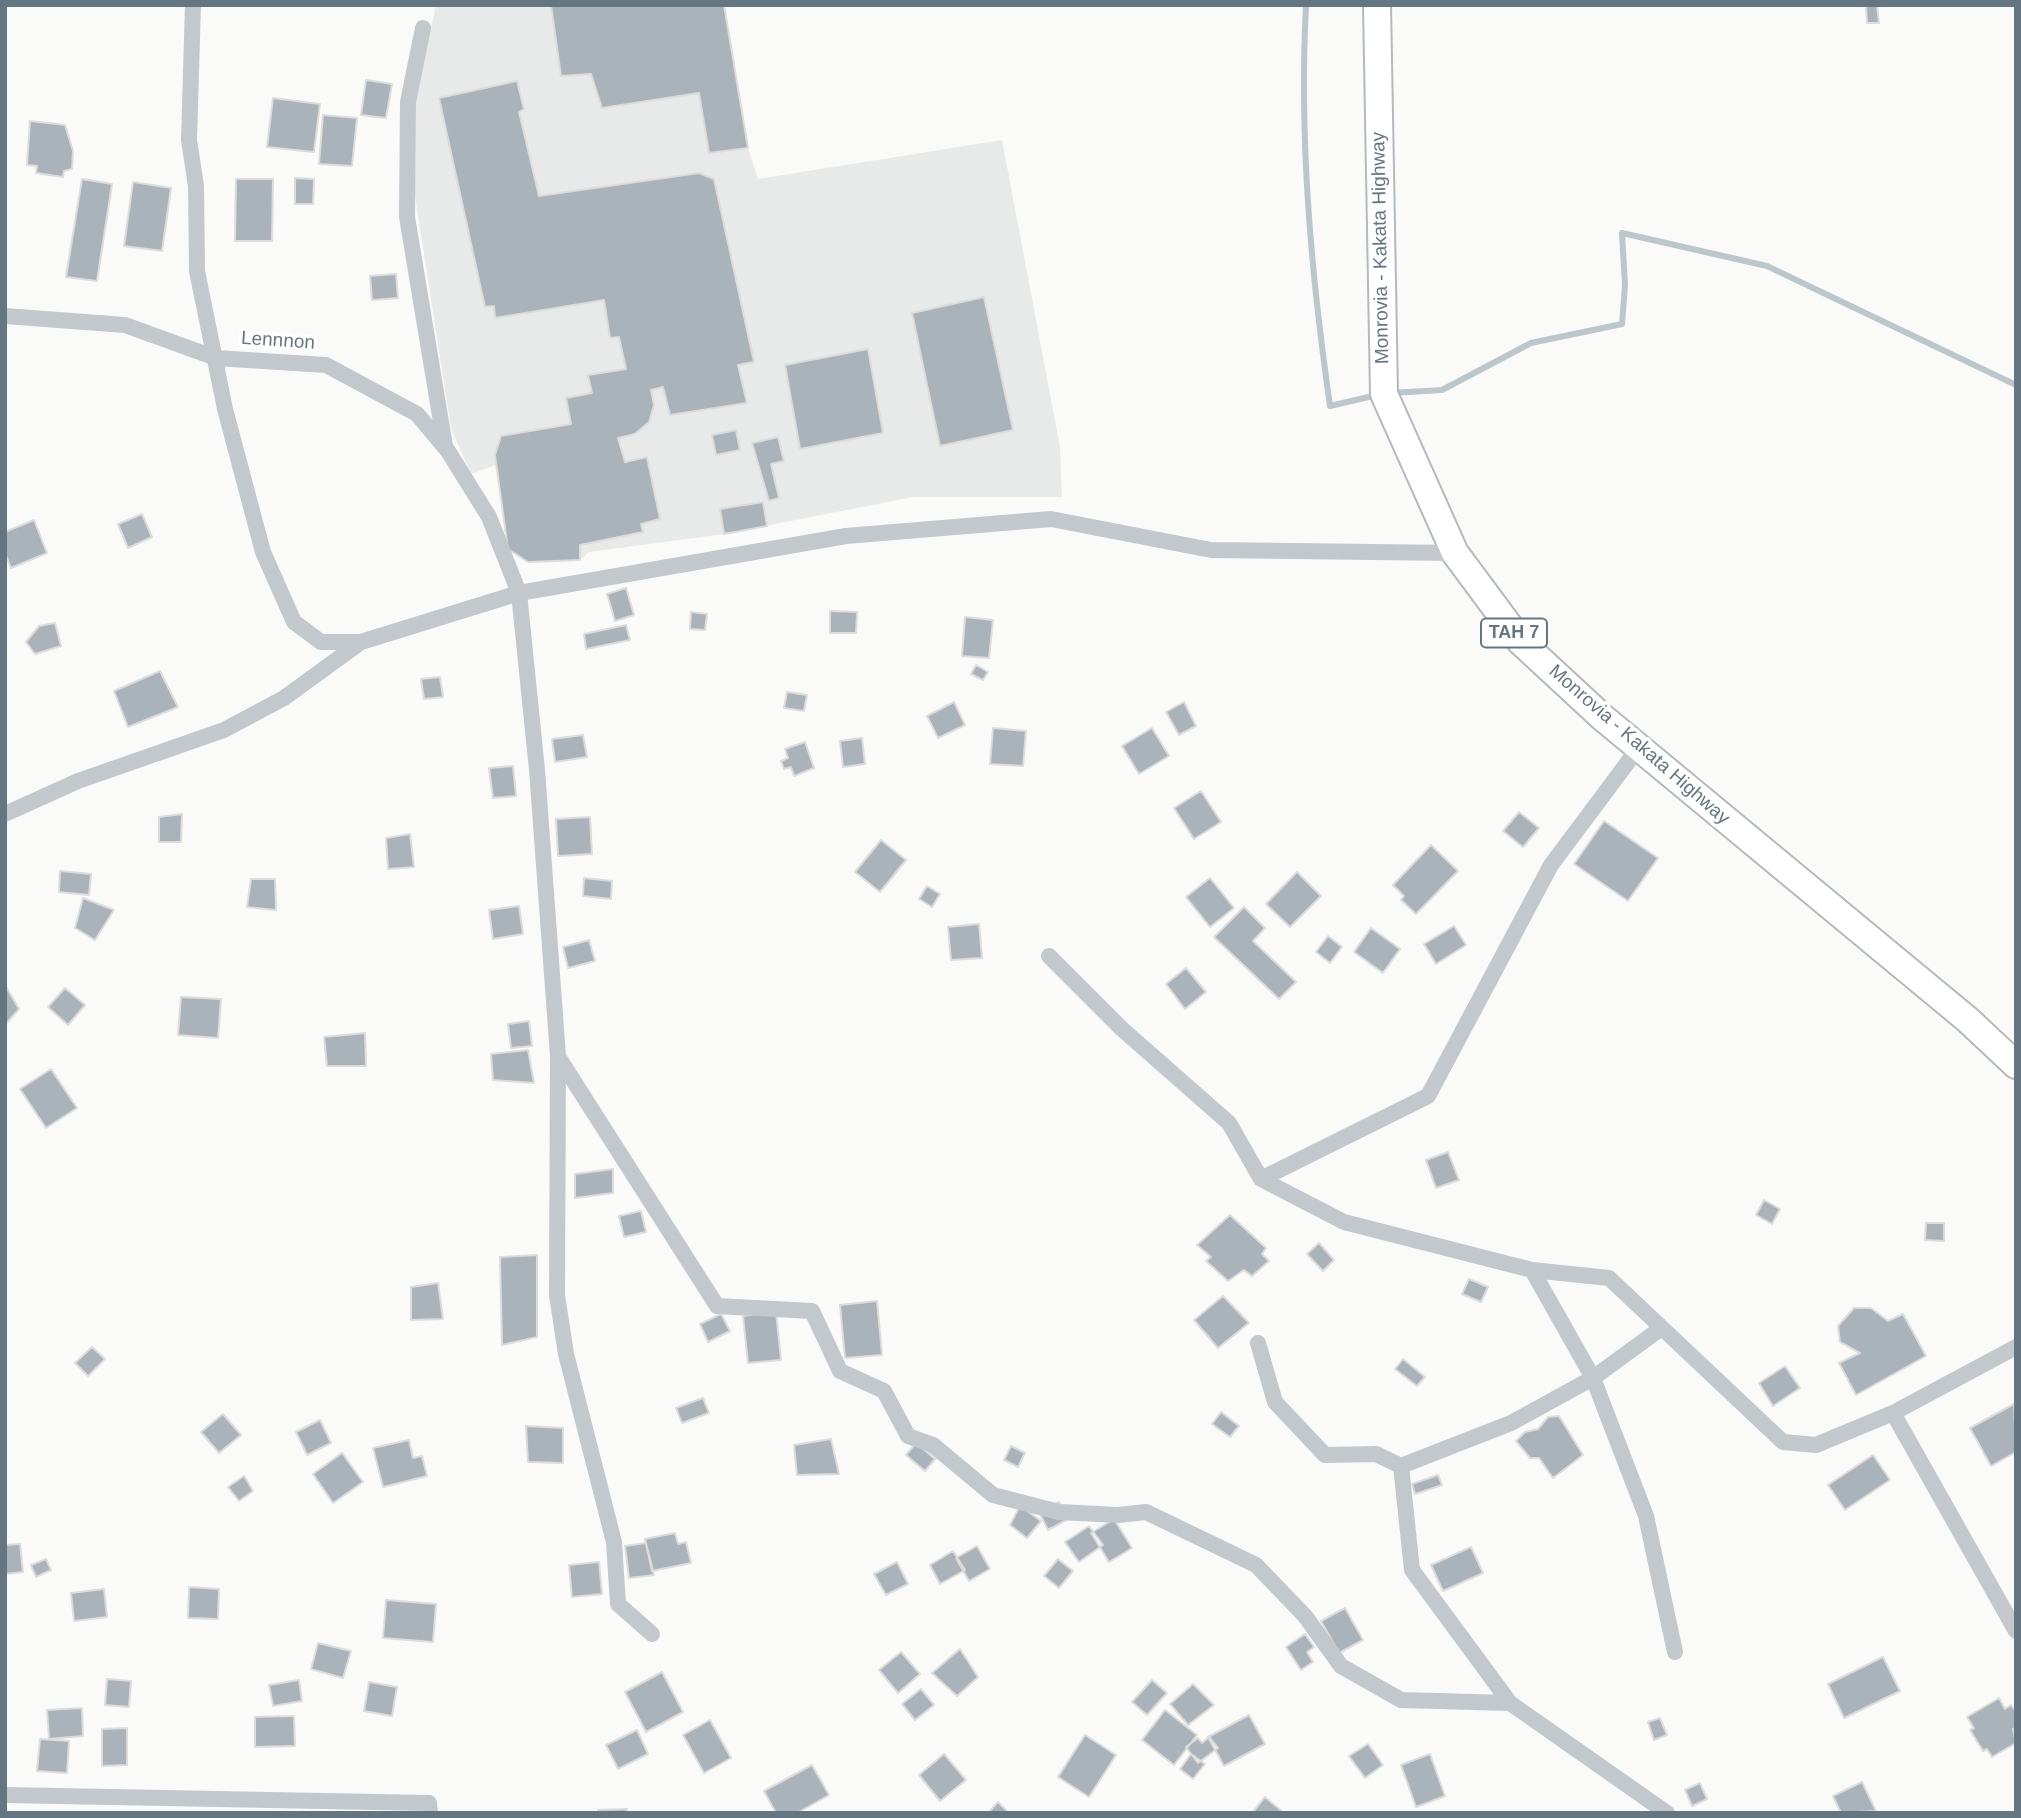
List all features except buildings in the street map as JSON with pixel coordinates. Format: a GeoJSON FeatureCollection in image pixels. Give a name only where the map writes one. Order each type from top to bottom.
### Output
{"type":"FeatureCollection","features":[{"type":"Feature","properties":{"kind":"highway","name":"Monrovia - Kakata Highway"},"geometry":{"type":"LineString","coordinates":[[1377,5],[1384,394],[1455,553],[1521,642],[1602,717],[1968,1020],[2016,1065]]}},
{"type":"Feature","properties":{"kind":"street"},"geometry":{"type":"LineString","coordinates":[[193,5],[189,140],[196,186],[197,271],[228,421],[263,552],[294,622],[320,642],[361,642],[519,593],[846,536],[1051,519],[1211,550],[1455,553]]}},
{"type":"Feature","properties":{"kind":"street"},"geometry":{"type":"LineString","coordinates":[[423,28],[408,102],[407,217],[445,446]]}},
{"type":"Feature","properties":{"kind":"street","name":"Lennnon"},"geometry":{"type":"LineString","coordinates":[[5,316],[125,325],[216,358],[326,365],[417,414],[445,446],[489,517],[519,593],[537,770],[558,1056],[557,1295],[566,1354],[614,1542],[618,1604],[652,1634]]}},
{"type":"Feature","properties":{"kind":"street"},"geometry":{"type":"LineString","coordinates":[[5,814],[78,781],[224,730],[284,698],[361,642]]}},
{"type":"Feature","properties":{"kind":"street"},"geometry":{"type":"LineString","coordinates":[[1261,1179],[1428,1096],[1551,865],[1640,746]]}},
{"type":"Feature","properties":{"kind":"street"},"geometry":{"type":"LineString","coordinates":[[1049,956],[1122,1029],[1229,1123],[1261,1179],[1344,1222],[1532,1270],[1609,1279],[1783,1442],[1816,1445],[1893,1413],[2016,1347]]}},
{"type":"Feature","properties":{"kind":"street"},"geometry":{"type":"LineString","coordinates":[[558,1056],[717,1306],[812,1311],[840,1371],[884,1391],[908,1436],[933,1445],[993,1495],[1059,1511],[1118,1515],[1146,1513],[1256,1565],[1305,1616],[1341,1666],[1401,1700],[1510,1703]]}},
{"type":"Feature","properties":{"kind":"street"},"geometry":{"type":"LineString","coordinates":[[1532,1270],[1593,1378],[1646,1516],[1675,1652]]}},
{"type":"Feature","properties":{"kind":"street"},"geometry":{"type":"LineString","coordinates":[[1258,1343],[1275,1402],[1325,1455],[1376,1454],[1401,1466],[1511,1423],[1593,1378],[1660,1329]]}},
{"type":"Feature","properties":{"kind":"street"},"geometry":{"type":"LineString","coordinates":[[1893,1413],[2016,1631]]}},
{"type":"Feature","properties":{"kind":"street"},"geometry":{"type":"LineString","coordinates":[[1401,1466],[1412,1570],[1510,1703],[1667,1813]]}},
{"type":"Feature","properties":{"kind":"street"},"geometry":{"type":"LineString","coordinates":[[5,1795],[429,1803],[430,1813]]}},
{"type":"Feature","properties":{"kind":"shaded area"},"geometry":{"type":"Polygon","coordinates":[[[436,5],[724,5],[748,148],[758,179],[1002,140],[1060,447],[1062,497],[913,497],[724,534],[589,552],[580,560],[528,562],[508,549],[496,465],[471,474],[451,428],[415,196],[416,93],[436,5]]]}},
{"type":"Feature","properties":{"kind":"waterway"},"geometry":{"type":"LineString","coordinates":[[1306,5],[1304,106],[1308,206],[1330,406],[1377,395]]}},
{"type":"Feature","properties":{"kind":"waterway"},"geometry":{"type":"LineString","coordinates":[[1391,393],[1442,390],[1531,343],[1622,324],[1625,285],[1622,233],[1767,266],[2016,385]]}}]}
